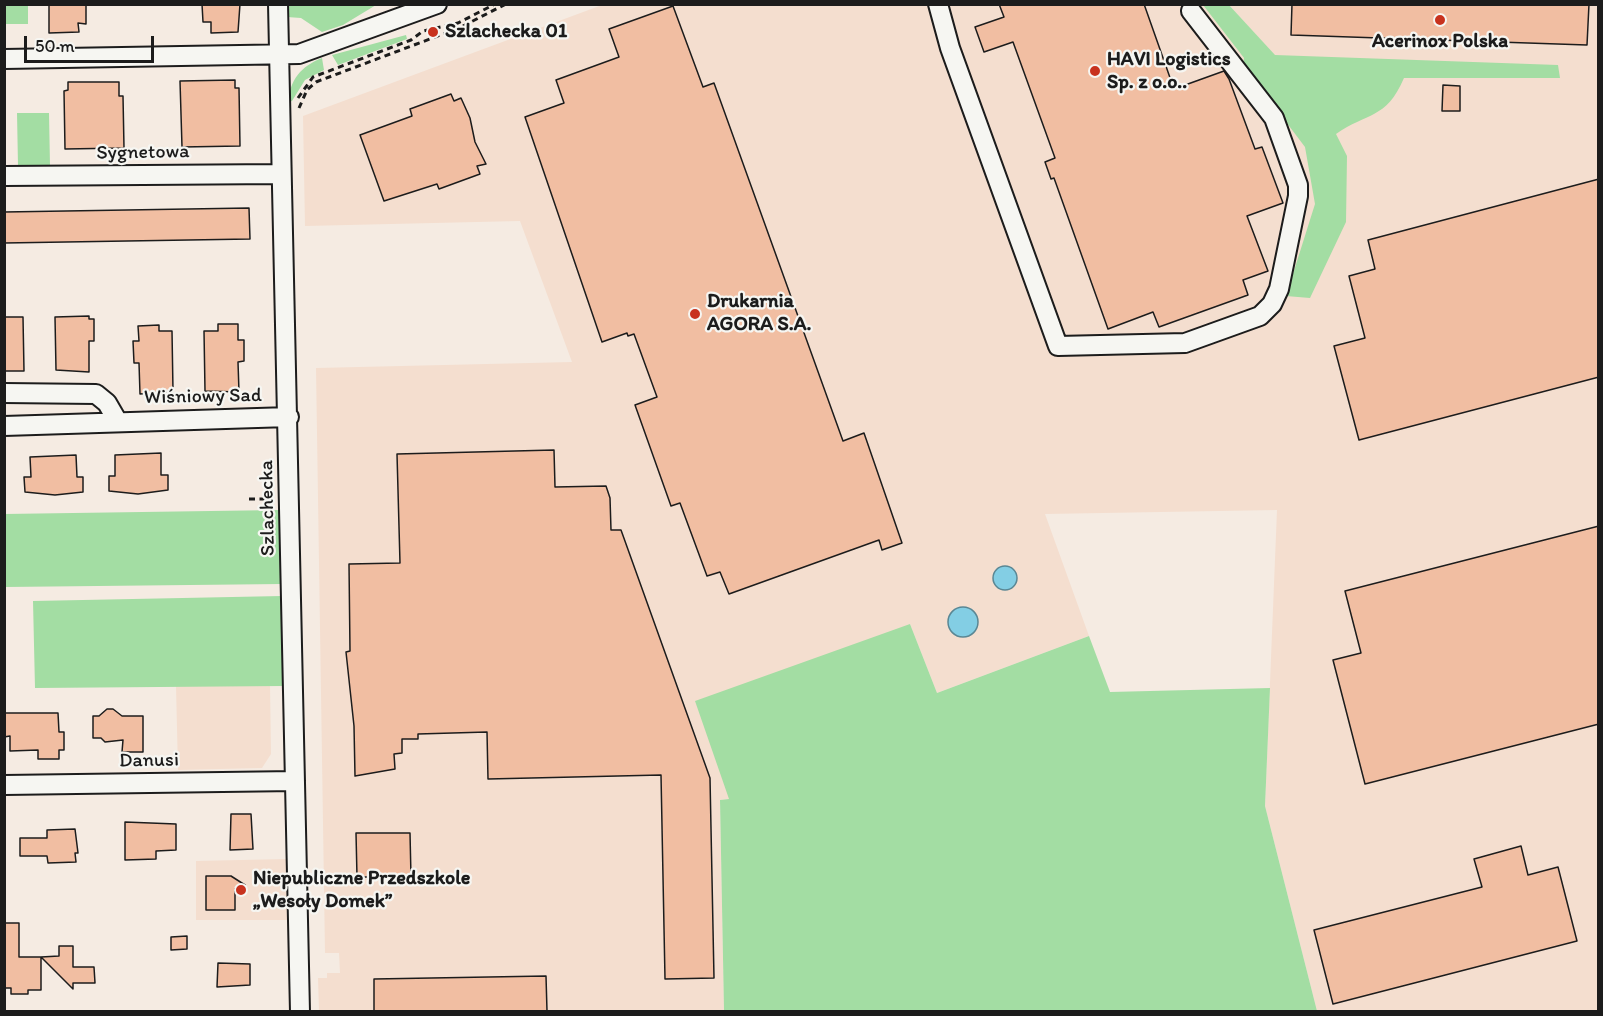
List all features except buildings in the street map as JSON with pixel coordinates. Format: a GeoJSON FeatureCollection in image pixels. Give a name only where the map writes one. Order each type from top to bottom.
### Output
{"type":"FeatureCollection","features":[{"type":"Feature","properties":{"kind":"street","name":"Szlachecka"},"geometry":{"type":"LineString","coordinates":[[278,4],[289,417],[300,1011]]}},
{"type":"Feature","properties":{"kind":"street"},"geometry":{"type":"LineString","coordinates":[[4,59],[278,56],[318,50],[437,4]]}},
{"type":"Feature","properties":{"kind":"street"},"geometry":{"type":"LineString","coordinates":[[938,4],[950,48],[1059,346],[1185,343],[1260,316],[1272,304],[1279,288],[1298,196],[1298,185],[1274,117],[1191,11]]}},
{"type":"Feature","properties":{"kind":"street","name":"Sygnetowa"},"geometry":{"type":"LineString","coordinates":[[4,176],[281,174]]}},
{"type":"Feature","properties":{"kind":"street","name":"Wiśniowy Sad"},"geometry":{"type":"LineString","coordinates":[[4,393],[96,394],[107,403],[118,422]]}},
{"type":"Feature","properties":{"kind":"street","name":"Wiśniowy Sad"},"geometry":{"type":"LineString","coordinates":[[4,426],[289,417]]}},
{"type":"Feature","properties":{"kind":"street","name":"Danusi"},"geometry":{"type":"LineString","coordinates":[[4,785],[295,781]]}},
{"type":"Feature","properties":{"kind":"path"},"geometry":{"type":"LineString","coordinates":[[295,103],[305,85],[314,77],[411,40],[423,31],[458,23],[495,4]]}},
{"type":"Feature","properties":{"kind":"path"},"geometry":{"type":"LineString","coordinates":[[296,113],[304,94],[316,82],[459,28],[506,4]]}},
{"type":"Feature","properties":{"kind":"path"},"geometry":{"type":"LineString","coordinates":[[249,499],[271,499]]}},
{"type":"Feature","properties":{"kind":"shaded area"},"geometry":{"type":"Polygon","coordinates":[[[602,5],[1203,5],[1244,58],[1274,55],[1229,5],[1598,5],[1598,1011],[1317,1011],[1265,806],[1277,510],[1045,514],[1089,636],[937,693],[910,624],[729,799],[720,800],[724,1011],[319,1011],[318,978],[327,978],[327,973],[340,973],[339,953],[325,953],[316,368],[572,362],[520,221],[305,226],[303,116],[602,5]]]}},
{"type":"Feature","properties":{"kind":"shaded area"},"geometry":{"type":"Polygon","coordinates":[[[270,685],[271,754],[262,768],[178,770],[176,686],[270,685]]]}},
{"type":"Feature","properties":{"kind":"shaded area","name":"Niepubliczne Przedszkole „Wesoły Domek”"},"geometry":{"type":"Polygon","coordinates":[[[286,859],[287,920],[196,920],[196,861],[286,859]]]}},
{"type":"Feature","properties":{"kind":"green space"},"geometry":{"type":"Polygon","coordinates":[[[5,5],[28,5],[28,24],[5,24],[5,5]]]}},
{"type":"Feature","properties":{"kind":"green space"},"geometry":{"type":"Polygon","coordinates":[[[287,5],[376,5],[343,25],[322,32],[301,18],[287,17],[287,5]]]}},
{"type":"Feature","properties":{"kind":"green space"},"geometry":{"type":"Polygon","coordinates":[[[1203,5],[1229,5],[1275,55],[1558,65],[1560,78],[1404,78],[1397,92],[1383,108],[1336,134],[1347,156],[1346,222],[1310,298],[1286,296],[1315,204],[1305,147],[1243,65],[1244,58],[1203,5]]]}},
{"type":"Feature","properties":{"kind":"green space"},"geometry":{"type":"Polygon","coordinates":[[[406,35],[407,39],[338,65],[332,55],[406,35]]]}},
{"type":"Feature","properties":{"kind":"green space"},"geometry":{"type":"Polygon","coordinates":[[[322,58],[324,70],[305,80],[292,101],[288,102],[291,87],[298,75],[308,65],[322,58]]]}},
{"type":"Feature","properties":{"kind":"green space"},"geometry":{"type":"Polygon","coordinates":[[[17,113],[49,113],[50,166],[18,166],[17,113]]]}},
{"type":"Feature","properties":{"kind":"green space"},"geometry":{"type":"Polygon","coordinates":[[[280,510],[282,584],[5,587],[4,514],[280,510]]]}},
{"type":"Feature","properties":{"kind":"green space"},"geometry":{"type":"Polygon","coordinates":[[[282,596],[283,686],[35,688],[33,601],[282,596]]]}},
{"type":"Feature","properties":{"kind":"green space"},"geometry":{"type":"Polygon","coordinates":[[[910,624],[937,693],[1089,636],[1110,692],[1270,688],[1265,806],[1317,1011],[724,1011],[720,800],[729,799],[695,701],[910,624]]]}},
{"type":"Feature","properties":{"kind":"water"},"geometry":{"type":"Polygon","coordinates":[[[1005,566],[1014,569],[1017,578],[1014,587],[1005,590],[996,587],[993,578],[996,569],[1005,566]]]}},
{"type":"Feature","properties":{"kind":"water"},"geometry":{"type":"Polygon","coordinates":[[[963,607],[974,611],[978,622],[974,633],[963,637],[952,633],[948,622],[952,611],[963,607]]]}},
{"type":"Feature","properties":{"kind":"place","name":"Acerinox Polska"},"geometry":{"type":"Point","coordinates":[1440,20]}},
{"type":"Feature","properties":{"kind":"place","name":"Szlachecka 01"},"geometry":{"type":"Point","coordinates":[433,32]}},
{"type":"Feature","properties":{"kind":"place","name":"HAVI Logistics Sp. z o.o.."},"geometry":{"type":"Point","coordinates":[1095,71]}},
{"type":"Feature","properties":{"kind":"place","name":"Drukarnia AGORA S.A."},"geometry":{"type":"Point","coordinates":[695,314]}},
{"type":"Feature","properties":{"kind":"place","name":"Niepubliczne Przedszkole „Wesoły Domek”"},"geometry":{"type":"Point","coordinates":[241,890]}}]}
